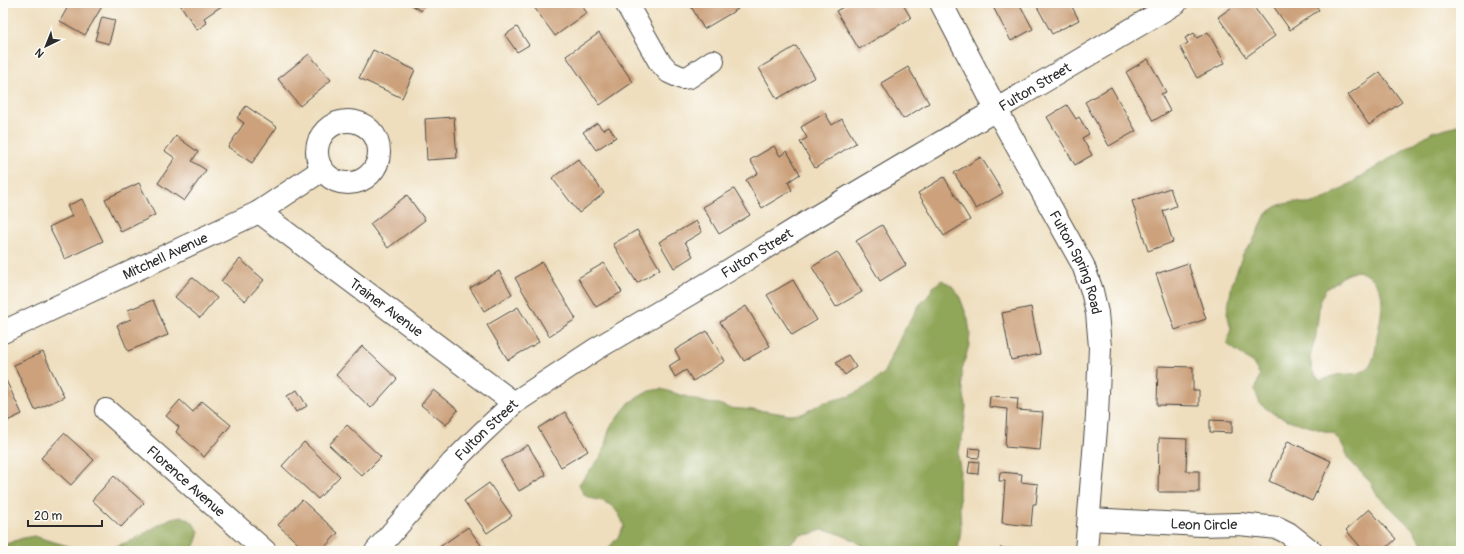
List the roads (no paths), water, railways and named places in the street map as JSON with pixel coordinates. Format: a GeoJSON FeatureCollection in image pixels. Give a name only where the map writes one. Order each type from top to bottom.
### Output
{"type":"FeatureCollection","features":[{"type":"Feature","properties":{"kind":"street"},"geometry":{"type":"LineString","coordinates":[[626,3],[659,60],[669,72],[682,78],[689,77],[713,61]]}},
{"type":"Feature","properties":{"kind":"street","name":"Fulton Spring Road"},"geometry":{"type":"LineString","coordinates":[[941,3],[996,109],[1083,265],[1092,291],[1097,313],[1100,347],[1090,519],[1086,551]]}},
{"type":"Feature","properties":{"kind":"street","name":"Fulton Street"},"geometry":{"type":"LineString","coordinates":[[385,547],[452,463],[480,434],[514,403],[596,349],[1176,3]]}},
{"type":"Feature","properties":{"kind":"street","name":"Mitchell Avenue"},"geometry":{"type":"LineString","coordinates":[[3,332],[259,212],[322,170]]}},
{"type":"Feature","properties":{"kind":"street","name":"Trainer Avenue"},"geometry":{"type":"LineString","coordinates":[[259,212],[514,403]]}},
{"type":"Feature","properties":{"kind":"street","name":"Florence Avenue"},"geometry":{"type":"LineString","coordinates":[[106,410],[265,551]]}},
{"type":"Feature","properties":{"kind":"street","name":"Leon Circle"},"geometry":{"type":"LineString","coordinates":[[1090,519],[1201,525],[1239,524],[1278,528],[1288,533],[1311,551]]}}]}
